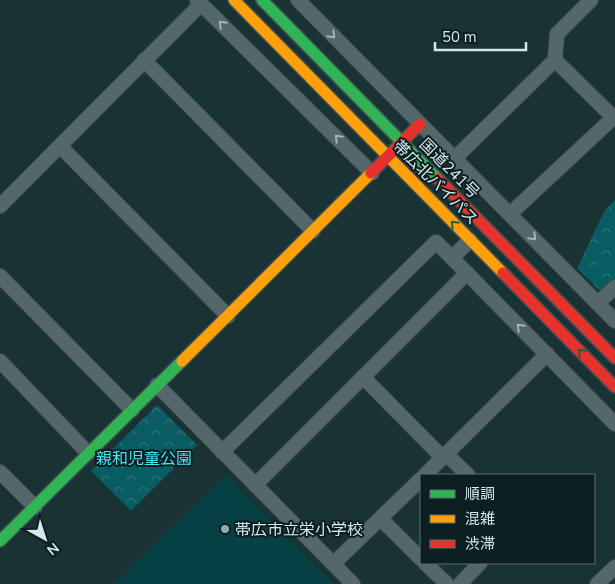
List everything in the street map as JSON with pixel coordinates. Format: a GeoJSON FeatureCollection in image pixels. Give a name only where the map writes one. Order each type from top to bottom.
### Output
{"type":"FeatureCollection","features":[{"type":"Feature","properties":{"kind":"main road","name":"帯広北バイパス"},"geometry":{"type":"LineString","coordinates":[[234,0],[615,387]]}},
{"type":"Feature","properties":{"kind":"main road","name":"国道241号"},"geometry":{"type":"LineString","coordinates":[[262,0],[615,358]]}},
{"type":"Feature","properties":{"kind":"main road"},"geometry":{"type":"LineString","coordinates":[[0,541],[420,124]]}},
{"type":"Feature","properties":{"kind":"street"},"geometry":{"type":"LineString","coordinates":[[298,0],[615,321]]}},
{"type":"Feature","properties":{"kind":"street"},"geometry":{"type":"LineString","coordinates":[[454,159],[555,60],[556,34],[591,0]]}},
{"type":"Feature","properties":{"kind":"street"},"geometry":{"type":"LineString","coordinates":[[0,206],[199,2],[372,173]]}},
{"type":"Feature","properties":{"kind":"street"},"geometry":{"type":"LineString","coordinates":[[144,60],[313,231]]}},
{"type":"Feature","properties":{"kind":"street"},"geometry":{"type":"LineString","coordinates":[[510,214],[614,118],[555,60]]}},
{"type":"Feature","properties":{"kind":"street"},"geometry":{"type":"LineString","coordinates":[[60,146],[228,316]]}},
{"type":"Feature","properties":{"kind":"street"},"geometry":{"type":"LineString","coordinates":[[452,258],[470,240]]}},
{"type":"Feature","properties":{"kind":"street"},"geometry":{"type":"LineString","coordinates":[[222,452],[436,242],[615,424]]}},
{"type":"Feature","properties":{"kind":"street"},"geometry":{"type":"LineString","coordinates":[[255,485],[468,273]]}},
{"type":"Feature","properties":{"kind":"street"},"geometry":{"type":"LineString","coordinates":[[0,276],[132,410]]}},
{"type":"Feature","properties":{"kind":"street"},"geometry":{"type":"LineString","coordinates":[[598,303],[615,287]]}},
{"type":"Feature","properties":{"kind":"street"},"geometry":{"type":"LineString","coordinates":[[426,474],[547,354]]}},
{"type":"Feature","properties":{"kind":"street"},"geometry":{"type":"LineString","coordinates":[[0,361],[88,453]]}},
{"type":"Feature","properties":{"kind":"street"},"geometry":{"type":"LineString","coordinates":[[363,377],[445,456],[467,474]]}},
{"type":"Feature","properties":{"kind":"street"},"geometry":{"type":"LineString","coordinates":[[157,385],[353,584]]}},
{"type":"Feature","properties":{"kind":"street"},"geometry":{"type":"LineString","coordinates":[[0,472],[34,507]]}},
{"type":"Feature","properties":{"kind":"street"},"geometry":{"type":"LineString","coordinates":[[333,564],[420,480]]}},
{"type":"Feature","properties":{"kind":"street"},"geometry":{"type":"LineString","coordinates":[[381,519],[420,557]]}},
{"type":"Feature","properties":{"kind":"street"},"geometry":{"type":"LineString","coordinates":[[427,564],[447,584]]}},
{"type":"Feature","properties":{"kind":"street"},"geometry":{"type":"LineString","coordinates":[[460,584],[479,564]]}},
{"type":"Feature","properties":{"kind":"street"},"geometry":{"type":"LineString","coordinates":[[598,584],[615,567]]}},
{"type":"Feature","properties":{"kind":"shaded area","name":"帯広市立栄小学校"},"geometry":{"type":"Polygon","coordinates":[[[226,475],[333,584],[114,584],[226,475]]]}},
{"type":"Feature","properties":{"kind":"green space"},"geometry":{"type":"Polygon","coordinates":[[[615,200],[615,279],[601,292],[577,268],[605,210],[615,200]]]}},
{"type":"Feature","properties":{"kind":"green space","name":"親和児童公園"},"geometry":{"type":"Polygon","coordinates":[[[157,405],[197,445],[131,511],[91,471],[157,405]]]}},
{"type":"Feature","properties":{"kind":"traffic: fast"},"geometry":{"type":"LineString","coordinates":[[262,0],[438,179]]}},
{"type":"Feature","properties":{"kind":"traffic: fast"},"geometry":{"type":"LineString","coordinates":[[0,541],[182,361]]}},
{"type":"Feature","properties":{"kind":"traffic: slow"},"geometry":{"type":"LineString","coordinates":[[234,0],[503,273]]}},
{"type":"Feature","properties":{"kind":"traffic: slow"},"geometry":{"type":"LineString","coordinates":[[182,361],[371,173]]}},
{"type":"Feature","properties":{"kind":"traffic: jam"},"geometry":{"type":"LineString","coordinates":[[371,173],[420,124]]}},
{"type":"Feature","properties":{"kind":"traffic: jam"},"geometry":{"type":"LineString","coordinates":[[438,179],[615,358]]}},
{"type":"Feature","properties":{"kind":"traffic: jam"},"geometry":{"type":"LineString","coordinates":[[503,273],[615,387]]}},
{"type":"Feature","properties":{"kind":"place","name":"帯広市立栄小学校"},"geometry":{"type":"Point","coordinates":[225,529]}}]}
